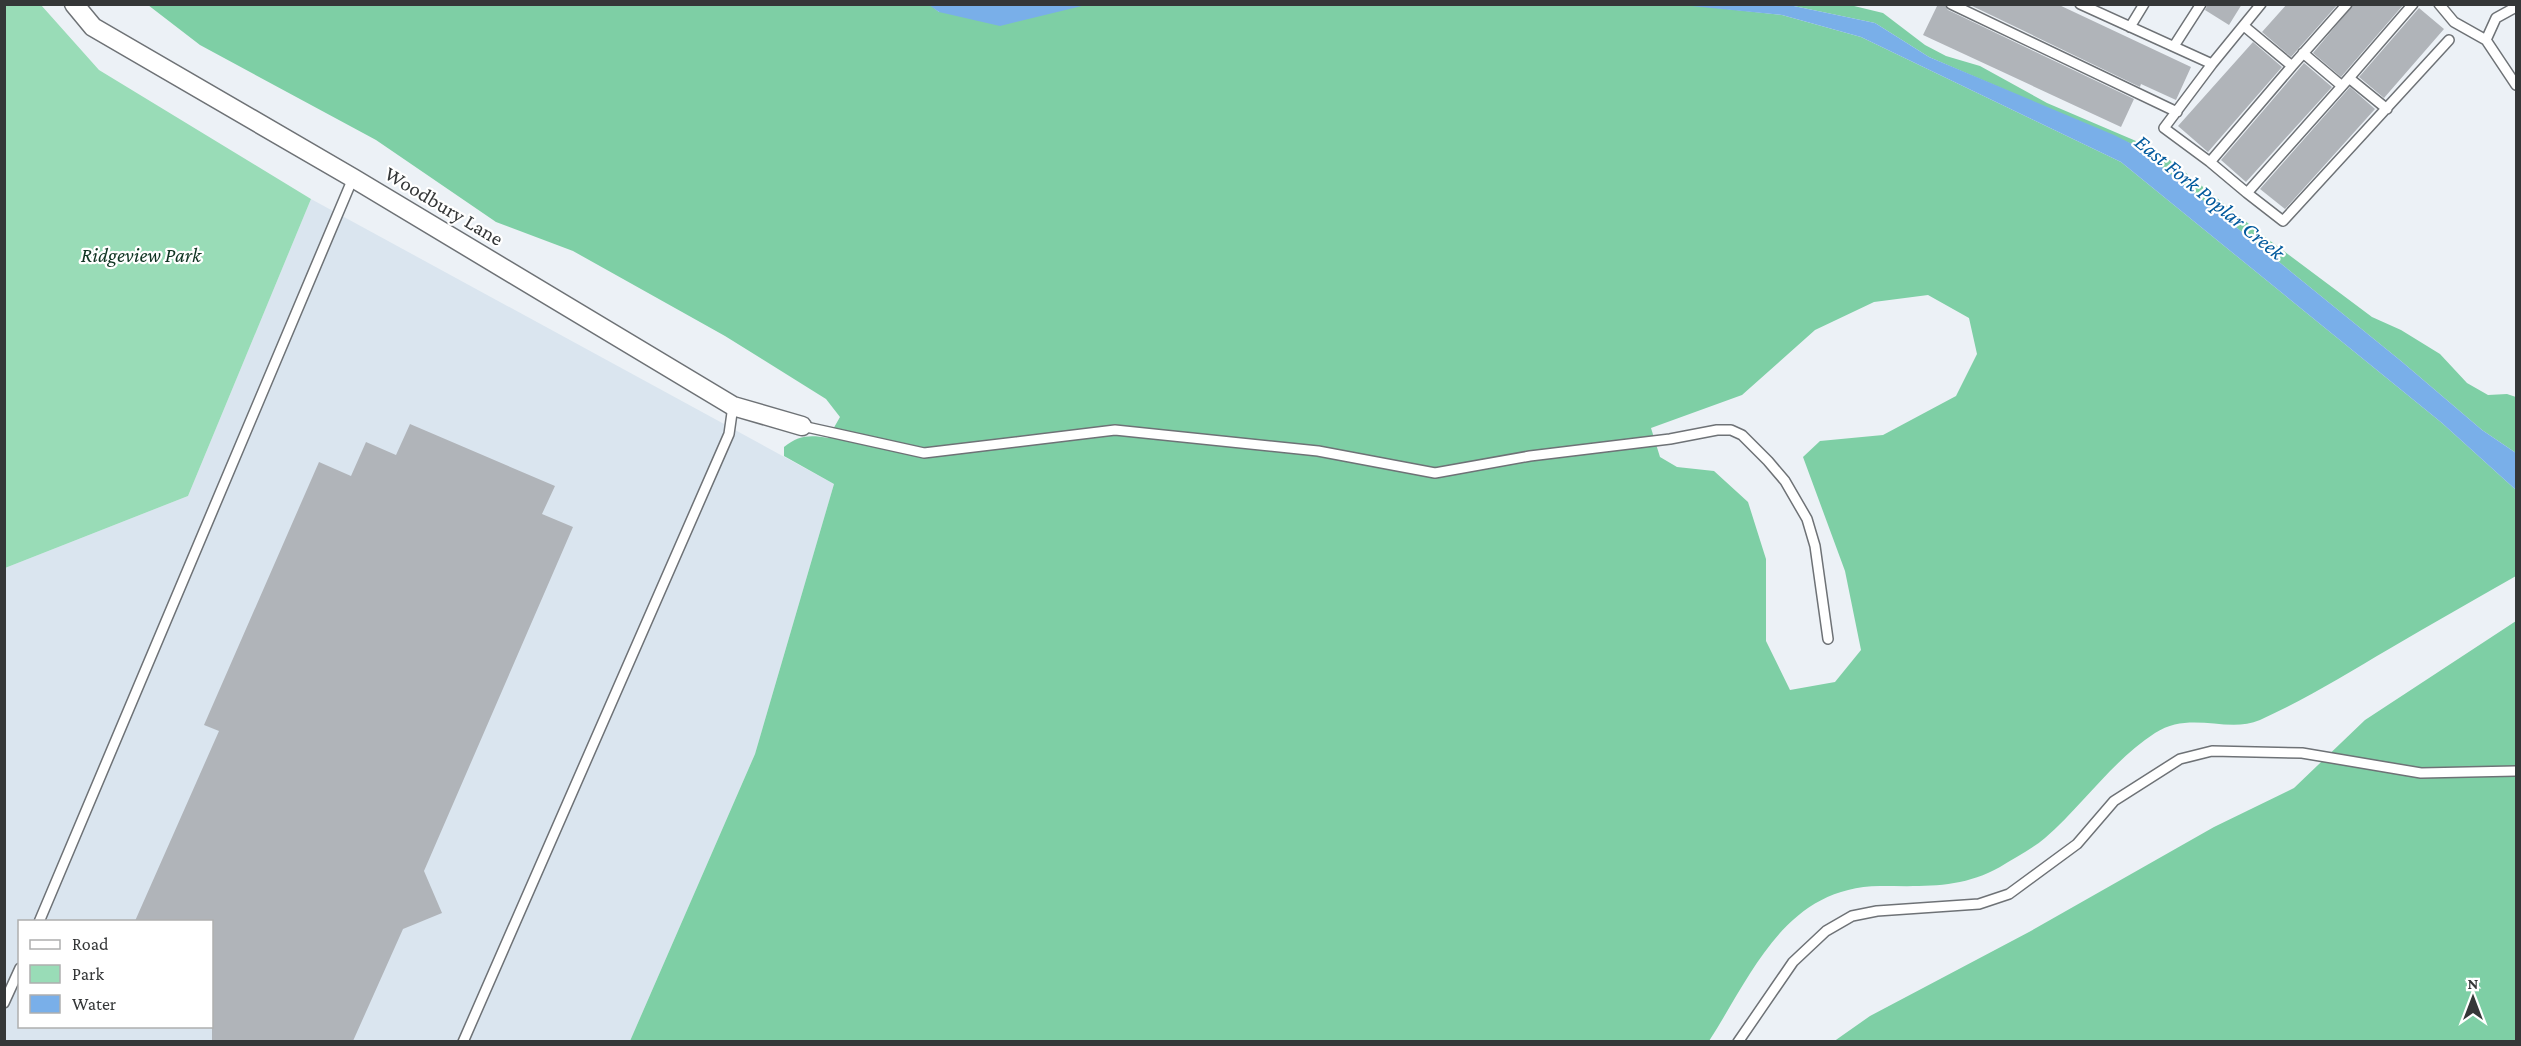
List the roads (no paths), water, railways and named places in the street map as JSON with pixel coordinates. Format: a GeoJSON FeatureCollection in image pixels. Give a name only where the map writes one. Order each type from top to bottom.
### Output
{"type":"FeatureCollection","features":[{"type":"Feature","properties":{"kind":"street","name":"Woodbury Lane"},"geometry":{"type":"LineString","coordinates":[[74,4],[93,27],[353,178],[733,406],[802,426]]}},
{"type":"Feature","properties":{"kind":"lane"},"geometry":{"type":"LineString","coordinates":[[1951,4],[2177,112]]}},
{"type":"Feature","properties":{"kind":"lane"},"geometry":{"type":"LineString","coordinates":[[2080,4],[2092,7],[2212,64]]}},
{"type":"Feature","properties":{"kind":"lane"},"geometry":{"type":"LineString","coordinates":[[2130,27],[2144,4]]}},
{"type":"Feature","properties":{"kind":"lane"},"geometry":{"type":"LineString","coordinates":[[2174,46],[2201,4]]}},
{"type":"Feature","properties":{"kind":"lane"},"geometry":{"type":"LineString","coordinates":[[2261,4],[2164,128],[2283,221],[2450,40]]}},
{"type":"Feature","properties":{"kind":"lane"},"geometry":{"type":"LineString","coordinates":[[2210,162],[2347,4]]}},
{"type":"Feature","properties":{"kind":"lane"},"geometry":{"type":"LineString","coordinates":[[2247,192],[2414,4]]}},
{"type":"Feature","properties":{"kind":"lane"},"geometry":{"type":"LineString","coordinates":[[2439,4],[2454,22],[2486,40],[2517,85]]}},
{"type":"Feature","properties":{"kind":"lane"},"geometry":{"type":"LineString","coordinates":[[2486,40],[2496,18],[2517,7]]}},
{"type":"Feature","properties":{"kind":"lane"},"geometry":{"type":"LineString","coordinates":[[2244,26],[2292,66]]}},
{"type":"Feature","properties":{"kind":"lane"},"geometry":{"type":"LineString","coordinates":[[2303,53],[2342,86]]}},
{"type":"Feature","properties":{"kind":"lane"},"geometry":{"type":"LineString","coordinates":[[2349,78],[2387,109]]}},
{"type":"Feature","properties":{"kind":"lane"},"geometry":{"type":"LineString","coordinates":[[39,920],[353,178]]}},
{"type":"Feature","properties":{"kind":"lane"},"geometry":{"type":"LineString","coordinates":[[463,1041],[729,434],[733,406]]}},
{"type":"Feature","properties":{"kind":"lane"},"geometry":{"type":"LineString","coordinates":[[802,426],[924,453],[1115,430],[1318,451],[1435,473],[1530,456],[1731,430],[1742,435],[1768,461],[1785,481],[1808,519],[1815,546],[1828,639]]}},
{"type":"Feature","properties":{"kind":"lane"},"geometry":{"type":"LineString","coordinates":[[1738,1041],[1792,962],[1826,931],[1852,916],[1877,911],[1979,904],[2009,894],[2077,844],[2114,801],[2180,759],[2212,751],[2302,753],[2421,773],[2517,771]]}},
{"type":"Feature","properties":{"kind":"lane"},"geometry":{"type":"LineString","coordinates":[[4,1003],[18,972]]}},
{"type":"Feature","properties":{"kind":"water"},"geometry":{"type":"Polygon","coordinates":[[[929,5],[1086,5],[1000,26],[939,12],[929,5]]]}},
{"type":"Feature","properties":{"kind":"water","name":"East Fork Poplar Creek"},"geometry":{"type":"Polygon","coordinates":[[[1681,5],[1789,5],[1875,23],[1929,57],[2136,146],[2401,361],[2482,430],[2516,453],[2516,490],[2442,423],[2121,162],[1861,37],[1782,15],[1681,5]]]}},
{"type":"Feature","properties":{"kind":"park label","name":"Ridgeview Park"},"geometry":{"type":"Point","coordinates":[141,255]}}]}
